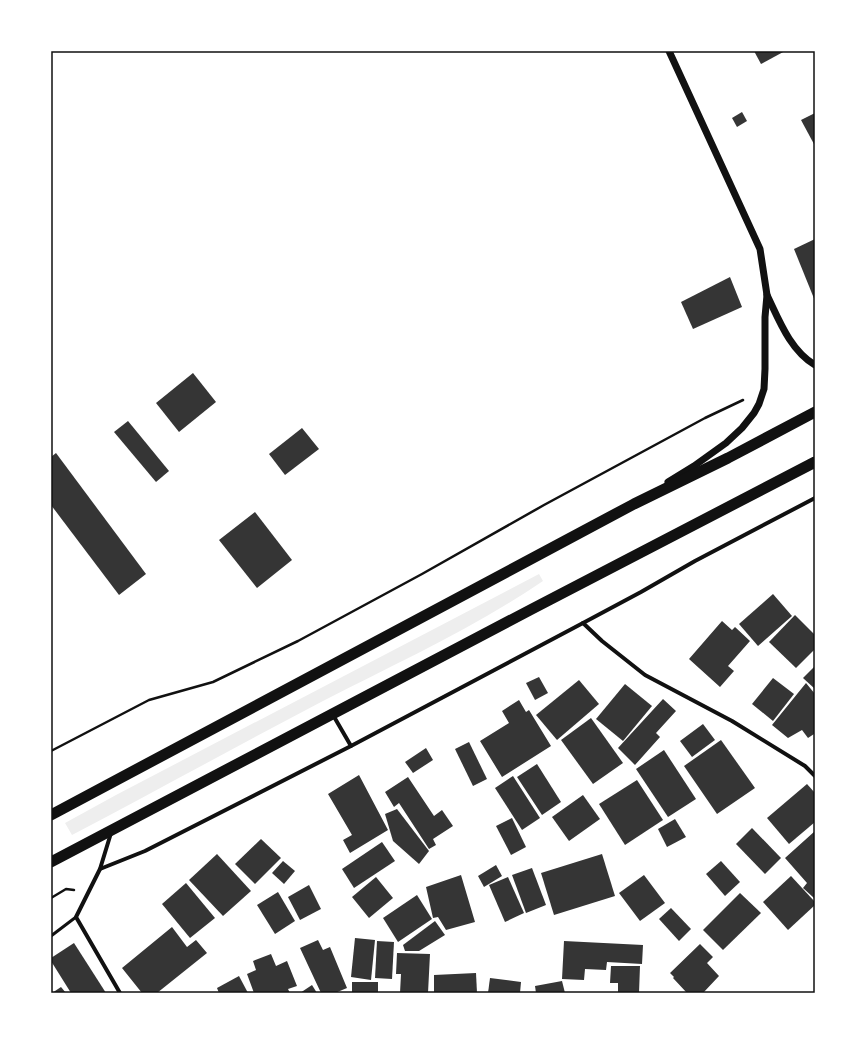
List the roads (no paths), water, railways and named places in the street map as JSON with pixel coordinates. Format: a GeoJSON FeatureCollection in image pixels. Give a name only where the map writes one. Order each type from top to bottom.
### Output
{"type":"FeatureCollection","features":[{"type":"Feature","properties":{"kind":"highway"},"geometry":{"type":"LineString","coordinates":[[51,815],[634,504],[728,458],[815,412]]}},
{"type":"Feature","properties":{"kind":"highway"},"geometry":{"type":"LineString","coordinates":[[51,862],[112,828],[815,462]]}},
{"type":"Feature","properties":{"kind":"street"},"geometry":{"type":"LineString","coordinates":[[634,504],[694,466],[726,443],[754,414],[760,404],[764,390],[765,317],[767,295],[760,249],[669,51]]}},
{"type":"Feature","properties":{"kind":"street"},"geometry":{"type":"LineString","coordinates":[[767,295],[791,341],[809,361],[815,364]]}},
{"type":"Feature","properties":{"kind":"street"},"geometry":{"type":"LineString","coordinates":[[100,869],[145,851],[351,746],[815,498]]}},
{"type":"Feature","properties":{"kind":"street"},"geometry":{"type":"LineString","coordinates":[[583,623],[602,641],[644,675],[732,721],[805,766],[815,776]]}},
{"type":"Feature","properties":{"kind":"street"},"geometry":{"type":"LineString","coordinates":[[332,714],[351,746]]}},
{"type":"Feature","properties":{"kind":"street"},"geometry":{"type":"LineString","coordinates":[[112,828],[100,869],[76,917],[120,993]]}},
{"type":"Feature","properties":{"kind":"lane"},"geometry":{"type":"LineString","coordinates":[[51,936],[76,917]]}}]}
